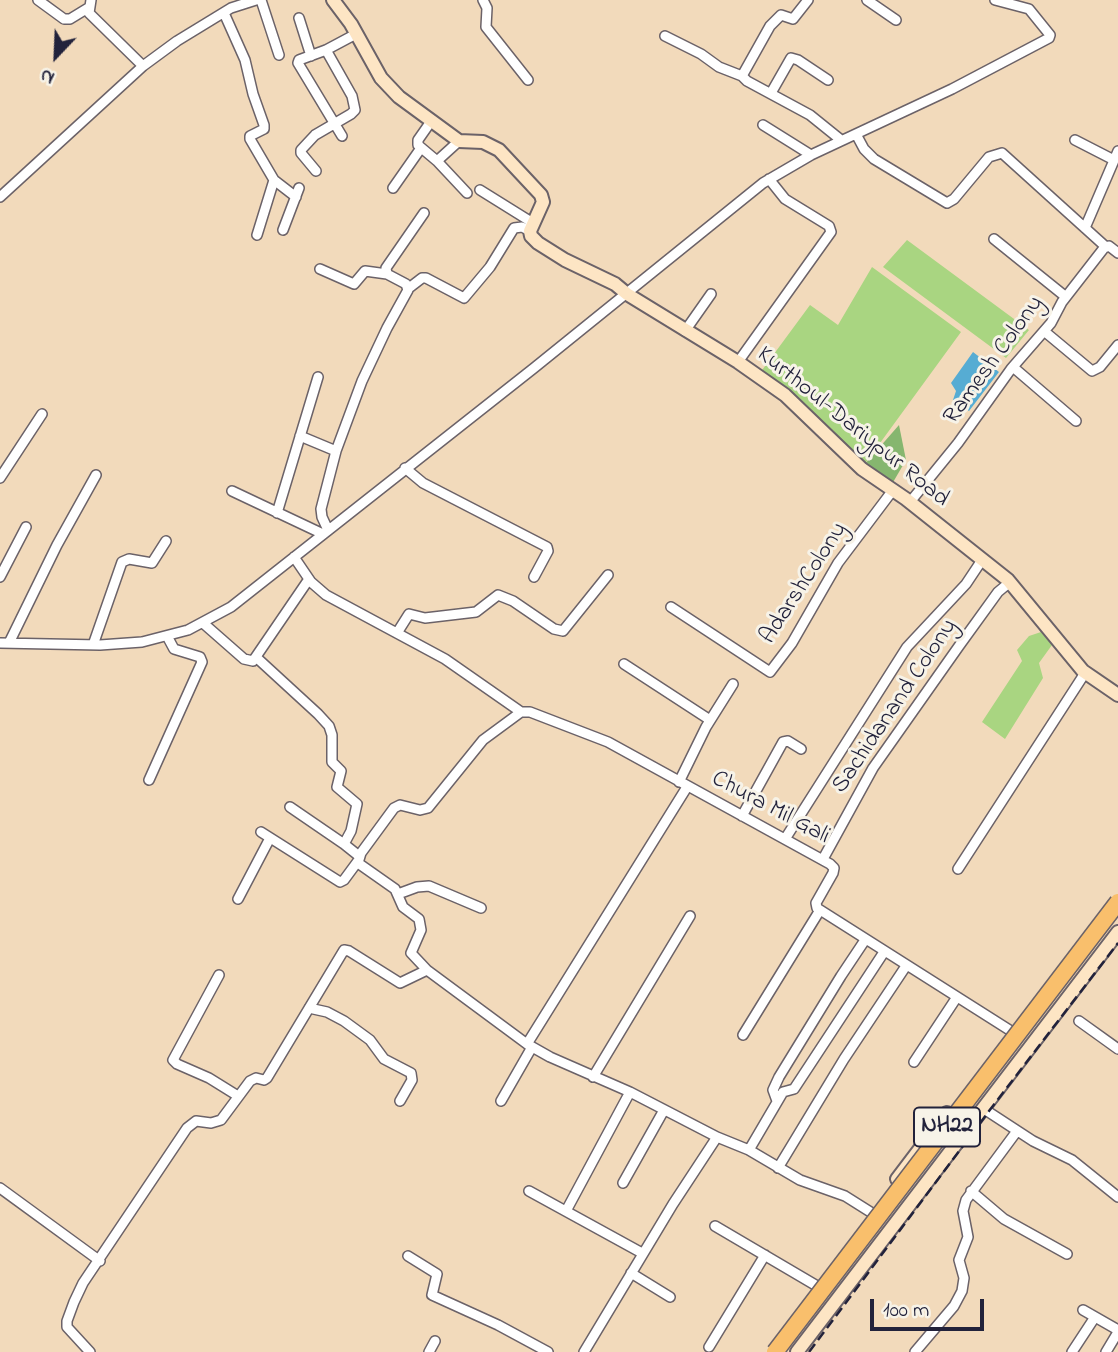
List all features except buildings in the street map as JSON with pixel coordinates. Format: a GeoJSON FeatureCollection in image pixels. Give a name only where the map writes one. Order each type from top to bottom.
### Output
{"type":"FeatureCollection","features":[{"type":"Feature","properties":{"kind":"highway","name":"NH22"},"geometry":{"type":"LineString","coordinates":[[775,1352],[1118,902]]}},
{"type":"Feature","properties":{"kind":"highway","name":"NH22"},"geometry":{"type":"LineString","coordinates":[[787,1352],[1118,919]]}},
{"type":"Feature","properties":{"kind":"street"},"geometry":{"type":"LineString","coordinates":[[38,0],[64,19],[70,19],[89,4],[92,16],[143,66]]}},
{"type":"Feature","properties":{"kind":"street"},"geometry":{"type":"LineString","coordinates":[[0,197],[143,66],[177,41],[241,4],[258,0],[279,55]]}},
{"type":"Feature","properties":{"kind":"street"},"geometry":{"type":"LineString","coordinates":[[333,0],[381,78],[400,97],[459,141],[483,142],[499,150],[515,165],[543,199],[532,227]]}},
{"type":"Feature","properties":{"kind":"street"},"geometry":{"type":"LineString","coordinates":[[483,0],[486,27],[528,80]]}},
{"type":"Feature","properties":{"kind":"street"},"geometry":{"type":"LineString","coordinates":[[742,76],[770,26],[781,15],[794,18],[808,0]]}},
{"type":"Feature","properties":{"kind":"street"},"geometry":{"type":"LineString","coordinates":[[867,0],[895,20]]}},
{"type":"Feature","properties":{"kind":"street"},"geometry":{"type":"LineString","coordinates":[[96,475],[5,643],[131,643],[167,636],[203,623],[244,598],[769,179],[811,155],[953,89],[1049,38],[1050,35],[1027,8],[995,0]]}},
{"type":"Feature","properties":{"kind":"street"},"geometry":{"type":"LineString","coordinates":[[224,13],[245,60],[253,94],[265,126],[249,138],[274,180],[298,192],[283,230]]}},
{"type":"Feature","properties":{"kind":"street"},"geometry":{"type":"LineString","coordinates":[[299,19],[311,55]]}},
{"type":"Feature","properties":{"kind":"street"},"geometry":{"type":"LineString","coordinates":[[342,136],[298,65],[299,60],[326,50],[356,34]]}},
{"type":"Feature","properties":{"kind":"street"},"geometry":{"type":"LineString","coordinates":[[665,36],[810,115],[841,140]]}},
{"type":"Feature","properties":{"kind":"street"},"geometry":{"type":"LineString","coordinates":[[316,171],[301,153],[301,149],[315,135],[353,113],[355,107],[352,96],[326,50]]}},
{"type":"Feature","properties":{"kind":"street"},"geometry":{"type":"LineString","coordinates":[[771,93],[791,58],[828,80]]}},
{"type":"Feature","properties":{"kind":"street"},"geometry":{"type":"LineString","coordinates":[[432,120],[417,142],[467,193]]}},
{"type":"Feature","properties":{"kind":"street"},"geometry":{"type":"LineString","coordinates":[[762,125],[811,155]]}},
{"type":"Feature","properties":{"kind":"street"},"geometry":{"type":"LineString","coordinates":[[856,134],[864,149],[874,159],[947,203],[954,199],[989,157],[994,153],[1002,153],[1111,249]]}},
{"type":"Feature","properties":{"kind":"street"},"geometry":{"type":"LineString","coordinates":[[1075,140],[1116,155],[1085,228]]}},
{"type":"Feature","properties":{"kind":"street"},"geometry":{"type":"LineString","coordinates":[[437,161],[459,141]]}},
{"type":"Feature","properties":{"kind":"street"},"geometry":{"type":"LineString","coordinates":[[393,188],[421,148]]}},
{"type":"Feature","properties":{"kind":"street"},"geometry":{"type":"LineString","coordinates":[[738,362],[832,230],[785,199],[769,179]]}},
{"type":"Feature","properties":{"kind":"street"},"geometry":{"type":"LineString","coordinates":[[257,235],[274,180]]}},
{"type":"Feature","properties":{"kind":"street"},"geometry":{"type":"LineString","coordinates":[[480,190],[532,227]]}},
{"type":"Feature","properties":{"kind":"street"},"geometry":{"type":"LineString","coordinates":[[387,274],[387,265],[424,213]]}},
{"type":"Feature","properties":{"kind":"street"},"geometry":{"type":"LineString","coordinates":[[326,532],[321,509],[336,451],[362,381],[409,288],[426,278],[464,299],[490,267],[514,228],[532,227]]}},
{"type":"Feature","properties":{"kind":"street","name":"Kurthoul-Dariypur Road"},"geometry":{"type":"LineString","coordinates":[[532,227],[531,236],[538,243],[565,260],[610,281],[785,395],[862,469],[910,502],[1010,582],[1085,673],[1118,695]]}},
{"type":"Feature","properties":{"kind":"street"},"geometry":{"type":"LineString","coordinates":[[994,239],[1066,297]]}},
{"type":"Feature","properties":{"kind":"street","name":"Ramesh Colony"},"geometry":{"type":"LineString","coordinates":[[910,502],[958,443],[1013,367],[1051,323],[1066,297],[1111,249]]}},
{"type":"Feature","properties":{"kind":"street"},"geometry":{"type":"LineString","coordinates":[[320,269],[354,284],[365,271],[387,274],[409,288]]}},
{"type":"Feature","properties":{"kind":"street"},"geometry":{"type":"LineString","coordinates":[[685,331],[711,294]]}},
{"type":"Feature","properties":{"kind":"street"},"geometry":{"type":"LineString","coordinates":[[1044,331],[1091,371],[1097,370],[1118,345]]}},
{"type":"Feature","properties":{"kind":"street"},"geometry":{"type":"LineString","coordinates":[[1013,367],[1076,421]]}},
{"type":"Feature","properties":{"kind":"street"},"geometry":{"type":"LineString","coordinates":[[276,513],[318,377]]}},
{"type":"Feature","properties":{"kind":"street"},"geometry":{"type":"LineString","coordinates":[[0,478],[43,414]]}},
{"type":"Feature","properties":{"kind":"street"},"geometry":{"type":"LineString","coordinates":[[300,436],[336,451]]}},
{"type":"Feature","properties":{"kind":"street"},"geometry":{"type":"LineString","coordinates":[[405,468],[424,483],[547,547],[548,551],[534,577]]}},
{"type":"Feature","properties":{"kind":"street","name":"AdarshColony"},"geometry":{"type":"LineString","coordinates":[[671,607],[770,672],[792,642],[838,563],[893,490]]}},
{"type":"Feature","properties":{"kind":"street"},"geometry":{"type":"LineString","coordinates":[[232,491],[276,513],[326,532]]}},
{"type":"Feature","properties":{"kind":"street"},"geometry":{"type":"LineString","coordinates":[[0,577],[26,527]]}},
{"type":"Feature","properties":{"kind":"street"},"geometry":{"type":"LineString","coordinates":[[93,645],[122,562],[129,559],[152,564],[166,541]]}},
{"type":"Feature","properties":{"kind":"street","name":"Chura Mil Gali"},"geometry":{"type":"LineString","coordinates":[[294,557],[309,579],[326,595],[445,659],[513,706],[608,742],[823,859],[833,866],[834,870],[816,903],[820,910]]}},
{"type":"Feature","properties":{"kind":"street"},"geometry":{"type":"LineString","coordinates":[[785,839],[907,647],[965,584],[982,560]]}},
{"type":"Feature","properties":{"kind":"street"},"geometry":{"type":"LineString","coordinates":[[397,633],[409,614],[425,618],[476,612],[498,595],[513,601],[554,629],[563,631],[608,575]]}},
{"type":"Feature","properties":{"kind":"street"},"geometry":{"type":"LineString","coordinates":[[203,623],[251,662],[257,658],[309,579]]}},
{"type":"Feature","properties":{"kind":"street","name":"Sachidanand Colony"},"geometry":{"type":"LineString","coordinates":[[823,859],[873,768],[998,592],[1010,582]]}},
{"type":"Feature","properties":{"kind":"street"},"geometry":{"type":"LineString","coordinates":[[149,780],[202,662],[200,657],[174,649],[167,636]]}},
{"type":"Feature","properties":{"kind":"street"},"geometry":{"type":"LineString","coordinates":[[257,658],[318,713],[328,726],[332,735],[332,762],[341,771],[337,787],[357,804],[351,831],[344,844]]}},
{"type":"Feature","properties":{"kind":"street"},"geometry":{"type":"LineString","coordinates":[[624,664],[710,720]]}},
{"type":"Feature","properties":{"kind":"street"},"geometry":{"type":"LineString","coordinates":[[958,869],[1085,673]]}},
{"type":"Feature","properties":{"kind":"street"},"geometry":{"type":"LineString","coordinates":[[500,1101],[683,784],[710,720],[733,684]]}},
{"type":"Feature","properties":{"kind":"street"},"geometry":{"type":"LineString","coordinates":[[261,832],[340,882],[345,880],[394,808],[400,805],[420,810],[428,807],[483,740],[529,713]]}},
{"type":"Feature","properties":{"kind":"street"},"geometry":{"type":"LineString","coordinates":[[742,816],[783,742],[788,741],[801,749]]}},
{"type":"Feature","properties":{"kind":"street"},"geometry":{"type":"LineString","coordinates":[[290,807],[344,844],[358,858],[361,866],[393,887],[403,907],[421,923],[421,930],[411,953],[427,970],[530,1045],[717,1137],[749,1150],[800,1180],[845,1196],[872,1213]]}},
{"type":"Feature","properties":{"kind":"street"},"geometry":{"type":"LineString","coordinates":[[238,899],[270,838]]}},
{"type":"Feature","properties":{"kind":"street"},"geometry":{"type":"LineString","coordinates":[[398,894],[429,886],[481,908]]}},
{"type":"Feature","properties":{"kind":"street"},"geometry":{"type":"LineString","coordinates":[[765,1352],[1118,891]]}},
{"type":"Feature","properties":{"kind":"street"},"geometry":{"type":"LineString","coordinates":[[743,1035],[820,910],[1011,1031]]}},
{"type":"Feature","properties":{"kind":"street"},"geometry":{"type":"LineString","coordinates":[[593,1077],[690,916]]}},
{"type":"Feature","properties":{"kind":"street"},"geometry":{"type":"LineString","coordinates":[[797,1352],[1118,932]]}},
{"type":"Feature","properties":{"kind":"street"},"geometry":{"type":"LineString","coordinates":[[777,1101],[773,1090],[779,1077],[865,940]]}},
{"type":"Feature","properties":{"kind":"street"},"geometry":{"type":"LineString","coordinates":[[90,1352],[68,1330],[67,1321],[83,1283],[187,1128],[196,1121],[211,1124],[221,1120],[250,1081],[267,1078],[345,950],[400,983],[427,970]]}},
{"type":"Feature","properties":{"kind":"street"},"geometry":{"type":"LineString","coordinates":[[749,1150],[783,1092],[794,1089],[884,953]]}},
{"type":"Feature","properties":{"kind":"street"},"geometry":{"type":"LineString","coordinates":[[778,1167],[844,1059],[906,966]]}},
{"type":"Feature","properties":{"kind":"street"},"geometry":{"type":"LineString","coordinates":[[219,975],[173,1060],[209,1077],[237,1096]]}},
{"type":"Feature","properties":{"kind":"street"},"geometry":{"type":"LineString","coordinates":[[914,1062],[957,997]]}},
{"type":"Feature","properties":{"kind":"street"},"geometry":{"type":"LineString","coordinates":[[309,1008],[321,1010],[344,1021],[370,1040],[384,1059],[411,1073],[412,1080],[400,1101]]}},
{"type":"Feature","properties":{"kind":"street"},"geometry":{"type":"LineString","coordinates":[[1026,1012],[1045,1028]]}},
{"type":"Feature","properties":{"kind":"street"},"geometry":{"type":"LineString","coordinates":[[1079,1021],[1118,1049]]}},
{"type":"Feature","properties":{"kind":"street"},"geometry":{"type":"LineString","coordinates":[[566,1211],[630,1093]]}},
{"type":"Feature","properties":{"kind":"street"},"geometry":{"type":"LineString","coordinates":[[984,1109],[1017,1131],[1077,1164],[1118,1197]]}},
{"type":"Feature","properties":{"kind":"street"},"geometry":{"type":"LineString","coordinates":[[623,1183],[664,1110]]}},
{"type":"Feature","properties":{"kind":"street"},"geometry":{"type":"LineString","coordinates":[[915,1352],[954,1306],[962,1291],[964,1278],[959,1261],[968,1237],[962,1211],[971,1191],[1017,1131]]}},
{"type":"Feature","properties":{"kind":"street"},"geometry":{"type":"LineString","coordinates":[[583,1352],[642,1253],[717,1137]]}},
{"type":"Feature","properties":{"kind":"street"},"geometry":{"type":"LineString","coordinates":[[896,1181],[916,1197]]}},
{"type":"Feature","properties":{"kind":"street"},"geometry":{"type":"LineString","coordinates":[[0,1188],[100,1261]]}},
{"type":"Feature","properties":{"kind":"street"},"geometry":{"type":"LineString","coordinates":[[529,1191],[642,1253]]}},
{"type":"Feature","properties":{"kind":"street"},"geometry":{"type":"LineString","coordinates":[[971,1191],[1004,1219],[1068,1254]]}},
{"type":"Feature","properties":{"kind":"street"},"geometry":{"type":"LineString","coordinates":[[715,1226],[817,1286]]}},
{"type":"Feature","properties":{"kind":"street"},"geometry":{"type":"LineString","coordinates":[[408,1255],[437,1273],[432,1292],[434,1296],[498,1325],[548,1352]]}},
{"type":"Feature","properties":{"kind":"street"},"geometry":{"type":"LineString","coordinates":[[709,1347],[765,1255]]}},
{"type":"Feature","properties":{"kind":"street"},"geometry":{"type":"LineString","coordinates":[[631,1273],[670,1297]]}},
{"type":"Feature","properties":{"kind":"street"},"geometry":{"type":"LineString","coordinates":[[1083,1310],[1118,1331],[1106,1352]]}},
{"type":"Feature","properties":{"kind":"street"},"geometry":{"type":"LineString","coordinates":[[1072,1352],[1095,1317]]}},
{"type":"Feature","properties":{"kind":"street"},"geometry":{"type":"LineString","coordinates":[[429,1352],[435,1341]]}},
{"type":"Feature","properties":{"kind":"green space"},"geometry":{"type":"Polygon","coordinates":[[[907,240],[1029,330],[1006,358],[883,267],[907,240]]]}},
{"type":"Feature","properties":{"kind":"green space"},"geometry":{"type":"Polygon","coordinates":[[[872,267],[961,332],[864,465],[757,377],[810,305],[838,325],[872,267]]]}},
{"type":"Feature","properties":{"kind":"green space"},"geometry":{"type":"Polygon","coordinates":[[[899,425],[906,460],[892,484],[864,465],[899,425]]]}},
{"type":"Feature","properties":{"kind":"green space"},"geometry":{"type":"Polygon","coordinates":[[[1041,632],[1052,645],[1039,663],[1043,678],[1005,739],[982,722],[1022,661],[1017,650],[1029,636],[1041,632]]]}},
{"type":"Feature","properties":{"kind":"water"},"geometry":{"type":"Polygon","coordinates":[[[973,352],[999,372],[969,411],[953,400],[956,391],[951,383],[973,352]]]}},
{"type":"Feature","properties":{"kind":"railway"},"geometry":{"type":"LineString","coordinates":[[809,1352],[1118,943]]}}]}
